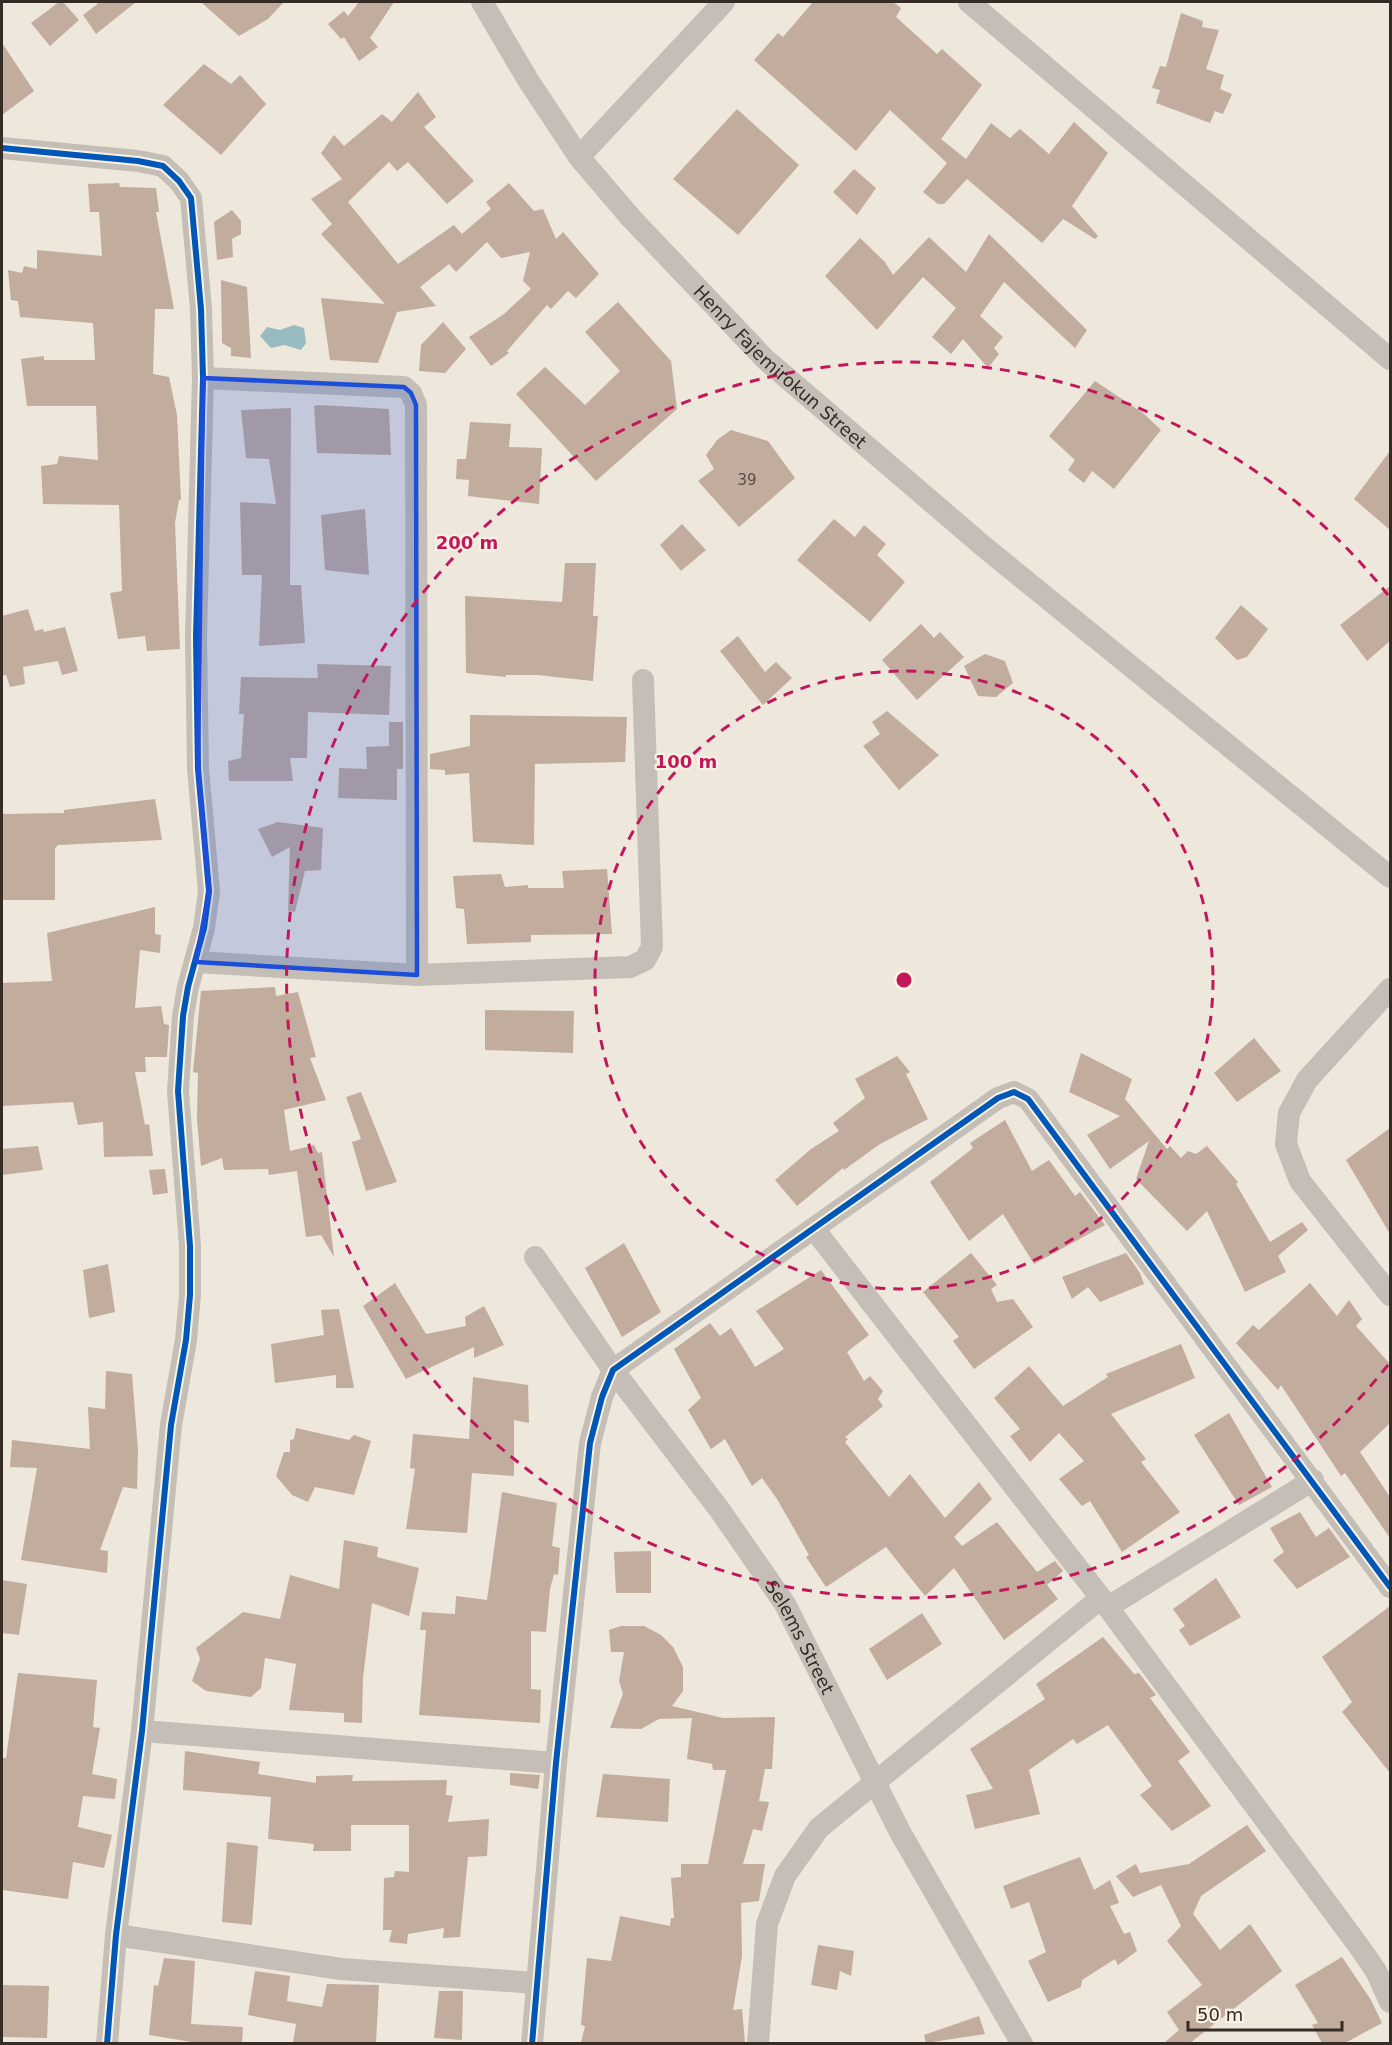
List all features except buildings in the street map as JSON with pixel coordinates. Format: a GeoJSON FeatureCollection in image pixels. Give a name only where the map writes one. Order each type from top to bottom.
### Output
{"type":"FeatureCollection","features":[{"type":"Feature","properties":{"kind":"street","name":"Henry Fajemirokun Street"},"geometry":{"type":"LineString","coordinates":[[482,2],[528,80],[579,157],[632,218],[765,359],[983,546],[1390,877]]}},
{"type":"Feature","properties":{"kind":"street"},"geometry":{"type":"LineString","coordinates":[[579,157],[724,2]]}},
{"type":"Feature","properties":{"kind":"street"},"geometry":{"type":"LineString","coordinates":[[980,5],[1390,359]]}},
{"type":"Feature","properties":{"kind":"street"},"geometry":{"type":"LineString","coordinates":[[2,148],[138,161],[163,166],[179,181],[191,198],[201,309],[203,378],[196,637],[198,769],[208,891],[204,928],[183,1016],[178,1091],[190,1246],[190,1295],[186,1340],[171,1425],[142,1731],[116,1935],[107,2043]]}},
{"type":"Feature","properties":{"kind":"street"},"geometry":{"type":"LineString","coordinates":[[203,378],[404,387],[411,393],[416,405],[417,975]]}},
{"type":"Feature","properties":{"kind":"street"},"geometry":{"type":"LineString","coordinates":[[196,962],[417,975],[630,967],[645,960],[652,947],[643,680]]}},
{"type":"Feature","properties":{"kind":"street"},"geometry":{"type":"LineString","coordinates":[[1390,989],[1307,1080],[1289,1113],[1286,1144],[1300,1181],[1390,1294]]}},
{"type":"Feature","properties":{"kind":"street"},"geometry":{"type":"LineString","coordinates":[[532,2043],[556,1763],[590,1443],[602,1397],[614,1370],[998,1098],[1014,1092],[1035,1108],[1313,1480],[1390,1587]]}},
{"type":"Feature","properties":{"kind":"street"},"geometry":{"type":"LineString","coordinates":[[814,1229],[1104,1603],[1358,1945],[1376,1971],[1390,2002]]}},
{"type":"Feature","properties":{"kind":"street","name":"Selems Street"},"geometry":{"type":"LineString","coordinates":[[535,1257],[614,1370],[719,1509],[785,1604],[873,1781],[1022,2043]]}},
{"type":"Feature","properties":{"kind":"street"},"geometry":{"type":"LineString","coordinates":[[758,2043],[767,1924],[785,1876],[819,1828],[873,1781],[1104,1603],[1313,1480]]}},
{"type":"Feature","properties":{"kind":"street"},"geometry":{"type":"LineString","coordinates":[[142,1731],[556,1763]]}},
{"type":"Feature","properties":{"kind":"street"},"geometry":{"type":"LineString","coordinates":[[116,1935],[341,1969],[536,1983]]}},
{"type":"Feature","properties":{"kind":"highlighted area"},"geometry":{"type":"Polygon","coordinates":[[[203,378],[404,387],[411,393],[416,405],[417,975],[196,962],[209,891],[198,769],[203,378]]]}},
{"type":"Feature","properties":{"kind":"water"},"geometry":{"type":"Polygon","coordinates":[[[294,325],[304,328],[306,343],[301,350],[284,345],[271,348],[260,336],[267,327],[280,330],[294,325]]]}},
{"type":"Feature","properties":{"kind":"cycle path"},"geometry":{"type":"LineString","coordinates":[[2,148],[138,161],[163,166],[179,181],[191,198],[201,309],[203,378],[196,637],[198,769],[209,891],[204,928],[188,987],[183,1016],[178,1091],[190,1246],[190,1295],[186,1340],[171,1425],[142,1731],[116,1935],[107,2044]]}},
{"type":"Feature","properties":{"kind":"cycle path"},"geometry":{"type":"LineString","coordinates":[[532,2044],[556,1763],[590,1443],[602,1397],[613,1370],[998,1098],[1014,1092],[1028,1099],[1390,1587]]}}]}
